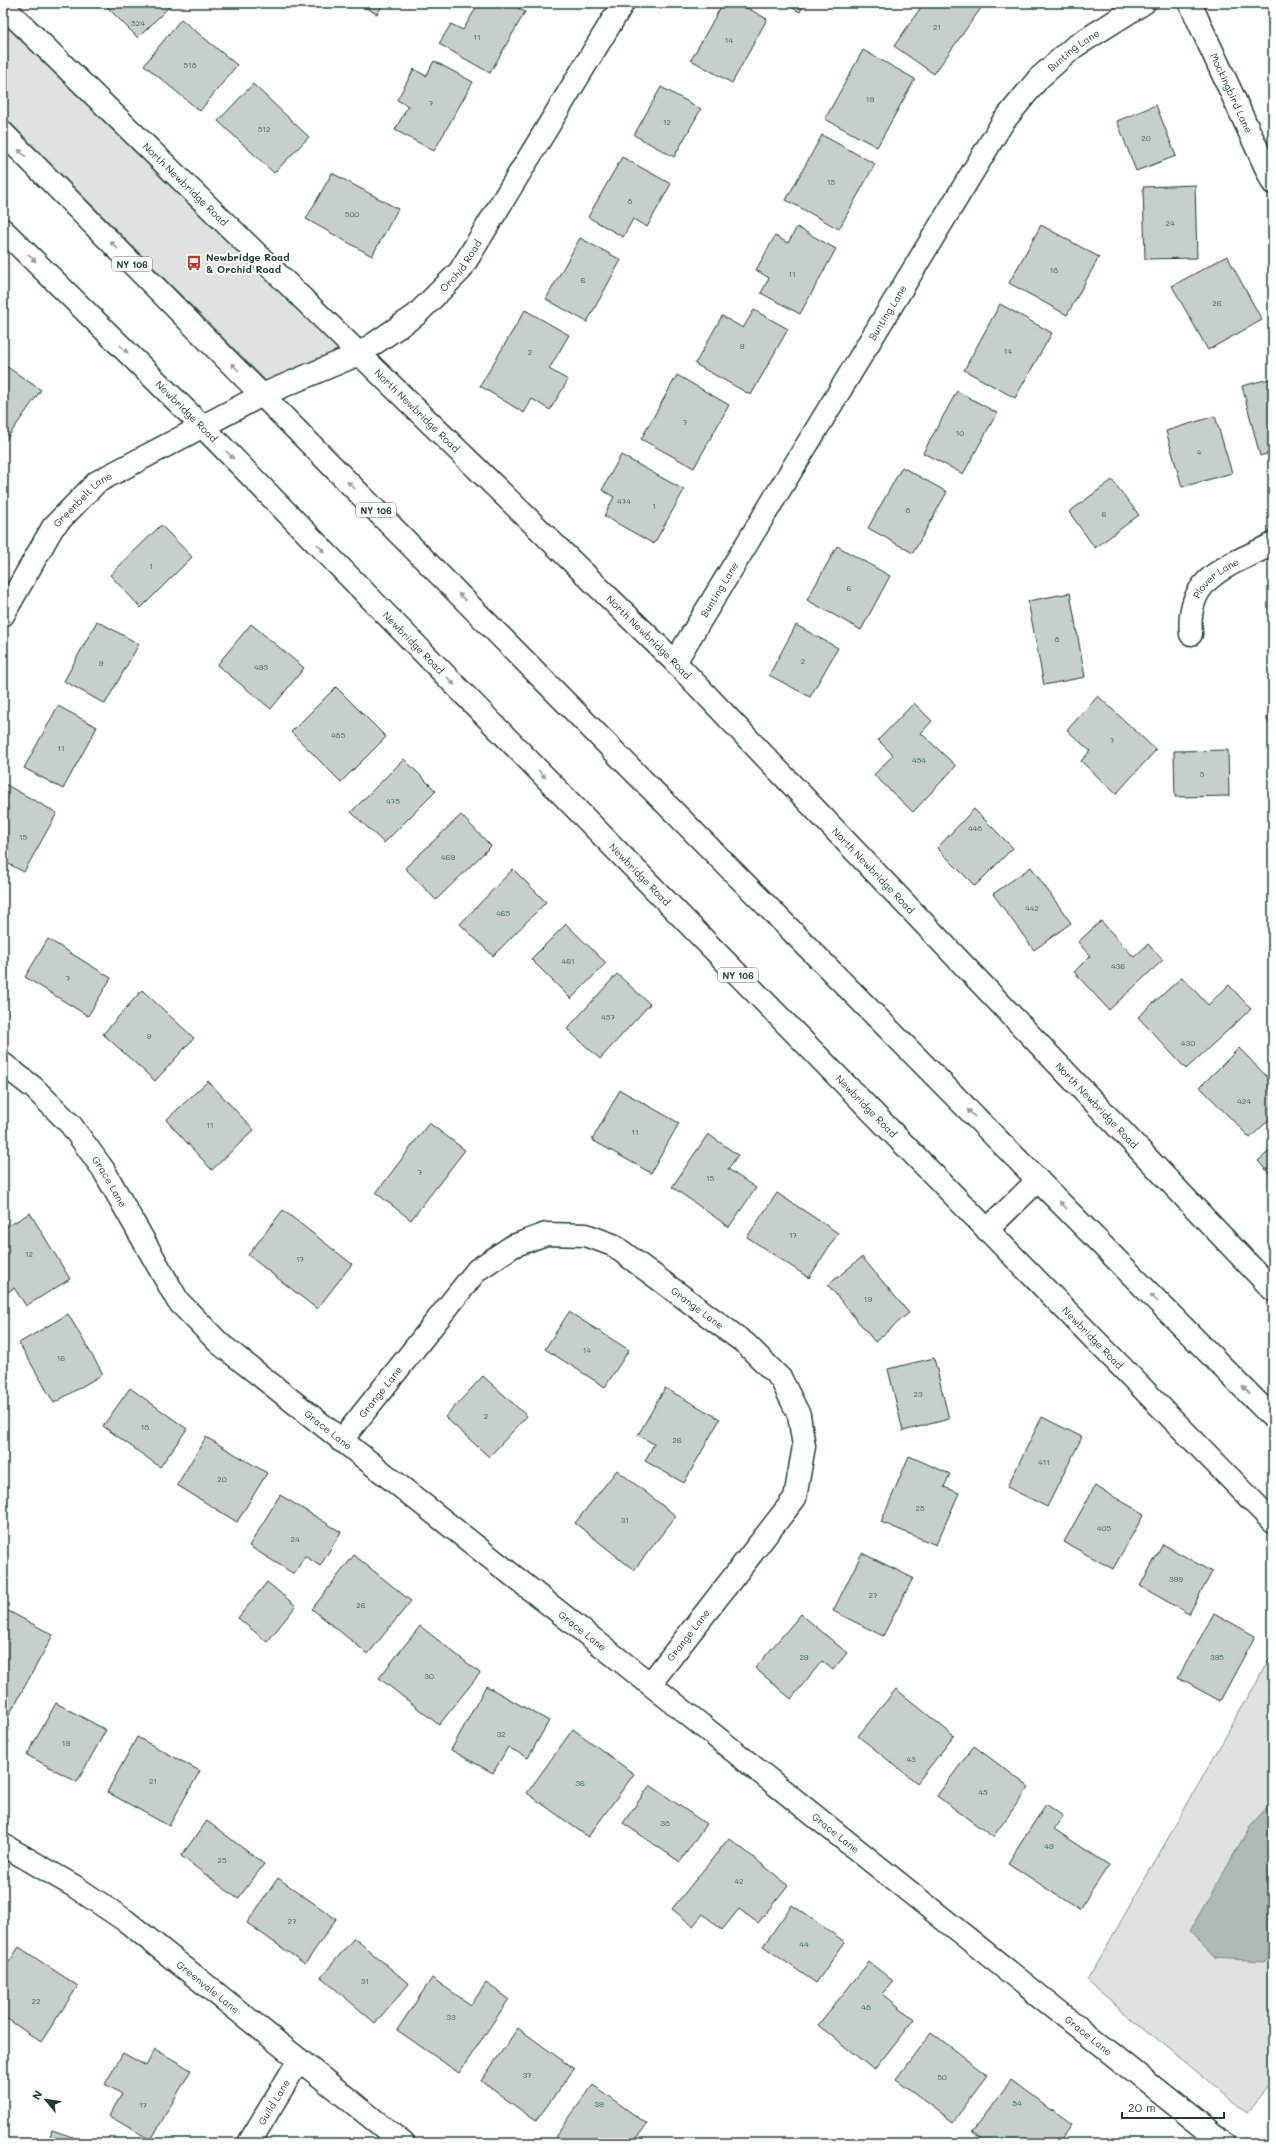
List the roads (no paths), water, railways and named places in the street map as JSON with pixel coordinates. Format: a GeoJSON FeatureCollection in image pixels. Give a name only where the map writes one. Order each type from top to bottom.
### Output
{"type":"FeatureCollection","features":[{"type":"Feature","properties":{"kind":"street","name":"Orchid Road"},"geometry":{"type":"LineString","coordinates":[[203,427],[262,395],[359,354],[416,315],[460,271],[623,3]]}},
{"type":"Feature","properties":{"kind":"street","name":"Bunting Lane"},"geometry":{"type":"LineString","coordinates":[[675,662],[1003,122],[1039,78],[1074,48],[1144,3]]}},
{"type":"Feature","properties":{"kind":"street","name":"Mockingbird Lane"},"geometry":{"type":"LineString","coordinates":[[1190,3],[1273,183]]}},
{"type":"Feature","properties":{"kind":"street","name":"North Newbridge Road"},"geometry":{"type":"LineString","coordinates":[[3,6],[675,662],[1273,1290]]}},
{"type":"Feature","properties":{"kind":"street","name":"NY 106"},"geometry":{"type":"LineString","coordinates":[[3,133],[1273,1418]]}},
{"type":"Feature","properties":{"kind":"street","name":"Newbridge Road"},"geometry":{"type":"LineString","coordinates":[[3,230],[203,427],[1273,1522]]}},
{"type":"Feature","properties":{"kind":"street","name":"Greenbelt Lane"},"geometry":{"type":"LineString","coordinates":[[3,615],[53,527],[97,482],[165,445],[203,427]]}},
{"type":"Feature","properties":{"kind":"street","name":"Plover Lane"},"geometry":{"type":"LineString","coordinates":[[1191,634],[1189,618],[1192,604],[1203,585],[1222,570],[1273,544]]}},
{"type":"Feature","properties":{"kind":"street","name":"Grace Lane"},"geometry":{"type":"LineString","coordinates":[[3,1064],[34,1088],[70,1125],[103,1169],[178,1301],[219,1343],[650,1684],[1223,2143]]}},
{"type":"Feature","properties":{"kind":"street"},"geometry":{"type":"LineString","coordinates":[[987,1230],[1038,1180]]}},
{"type":"Feature","properties":{"kind":"street","name":"Grange Lane"},"geometry":{"type":"LineString","coordinates":[[341,1441],[477,1270],[513,1246],[546,1234],[586,1235],[613,1245],[746,1344],[781,1379],[799,1415],[804,1446],[795,1498],[650,1684]]}},
{"type":"Feature","properties":{"kind":"street","name":"Greenvale Lane"},"geometry":{"type":"LineString","coordinates":[[3,1845],[74,1886],[126,1921],[403,2143]]}},
{"type":"Feature","properties":{"kind":"street","name":"Guild Lane"},"geometry":{"type":"LineString","coordinates":[[250,2143],[299,2060]]}},
{"type":"Feature","properties":{"kind":"place","name":"Newbridge Road & Orchid Road"},"geometry":{"type":"Point","coordinates":[194,263]}}]}
